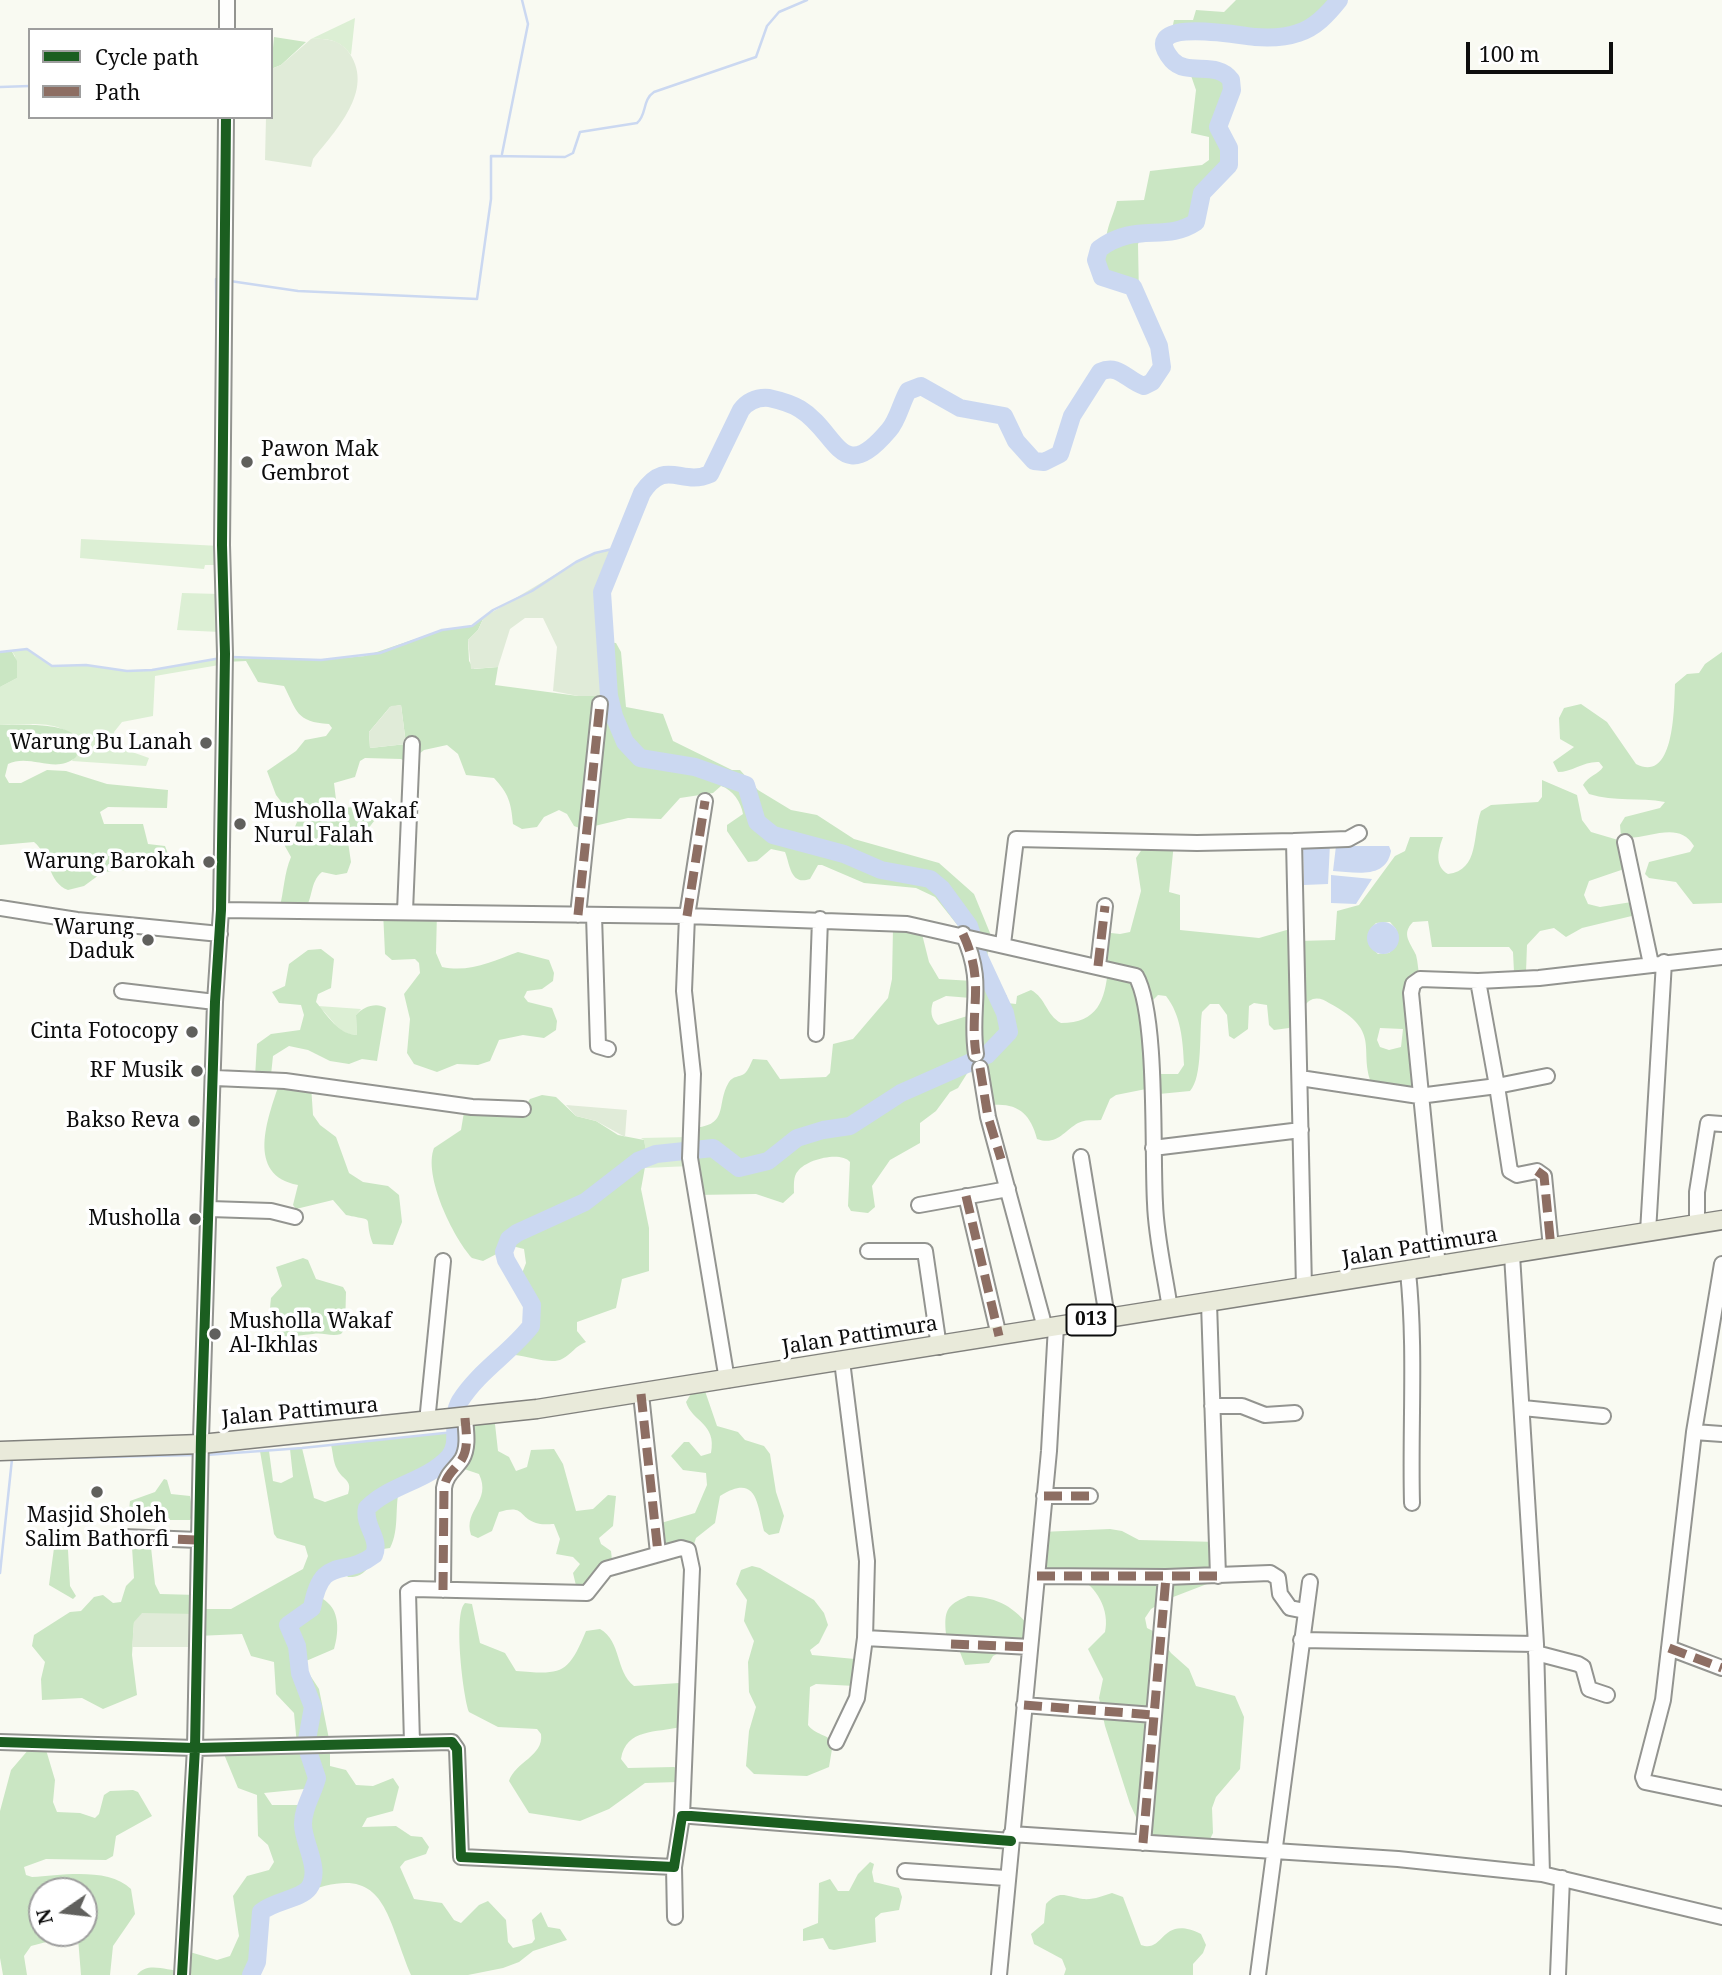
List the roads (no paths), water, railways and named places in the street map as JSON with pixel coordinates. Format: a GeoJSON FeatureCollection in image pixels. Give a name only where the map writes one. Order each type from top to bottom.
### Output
{"type":"FeatureCollection","features":[{"type":"Feature","properties":{"kind":"main road","name":"Jalan Pattimura"},"geometry":{"type":"LineString","coordinates":[[0,1451],[202,1452],[449,1420],[641,1394],[1722,1220]]}},
{"type":"Feature","properties":{"kind":"street"},"geometry":{"type":"LineString","coordinates":[[227,0],[227,28]]}},
{"type":"Feature","properties":{"kind":"street"},"geometry":{"type":"LineString","coordinates":[[182,1975],[195,1748],[198,1540],[215,1078],[215,1002],[221,909],[225,658],[222,545],[226,119]]}},
{"type":"Feature","properties":{"kind":"street"},"geometry":{"type":"LineString","coordinates":[[578,915],[600,704]]}},
{"type":"Feature","properties":{"kind":"street"},"geometry":{"type":"LineString","coordinates":[[405,911],[412,744]]}},
{"type":"Feature","properties":{"kind":"street"},"geometry":{"type":"LineString","coordinates":[[705,801],[687,916],[684,991],[693,1074],[689,1137],[690,1158],[727,1380]]}},
{"type":"Feature","properties":{"kind":"street"},"geometry":{"type":"LineString","coordinates":[[1003,944],[1016,839],[1196,843],[1348,839],[1359,833]]}},
{"type":"Feature","properties":{"kind":"street"},"geometry":{"type":"LineString","coordinates":[[1294,841],[1304,1288]]}},
{"type":"Feature","properties":{"kind":"street"},"geometry":{"type":"LineString","coordinates":[[1625,842],[1657,963],[1648,1232]]}},
{"type":"Feature","properties":{"kind":"street"},"geometry":{"type":"LineString","coordinates":[[1098,966],[1105,906]]}},
{"type":"Feature","properties":{"kind":"street"},"geometry":{"type":"LineString","coordinates":[[0,908],[77,920],[220,934]]}},
{"type":"Feature","properties":{"kind":"street"},"geometry":{"type":"LineString","coordinates":[[221,909],[687,916],[907,924],[971,936],[1136,976],[1140,984],[1152,1081],[1155,1206],[1170,1309]]}},
{"type":"Feature","properties":{"kind":"street"},"geometry":{"type":"LineString","coordinates":[[594,915],[598,1046],[608,1049]]}},
{"type":"Feature","properties":{"kind":"street"},"geometry":{"type":"LineString","coordinates":[[816,1034],[820,919]]}},
{"type":"Feature","properties":{"kind":"street"},"geometry":{"type":"LineString","coordinates":[[971,936],[977,976],[973,1029],[988,1116],[1050,1327],[1044,1496],[1006,1878],[999,1975]]}},
{"type":"Feature","properties":{"kind":"street"},"geometry":{"type":"LineString","coordinates":[[1438,1267],[1419,1096],[1411,993],[1413,984],[1420,979],[1478,981],[1539,978],[1722,957]]}},
{"type":"Feature","properties":{"kind":"street"},"geometry":{"type":"LineString","coordinates":[[1478,981],[1510,1171],[1517,1175],[1537,1171],[1544,1176],[1551,1248]]}},
{"type":"Feature","properties":{"kind":"street"},"geometry":{"type":"LineString","coordinates":[[122,991],[215,1002]]}},
{"type":"Feature","properties":{"kind":"street"},"geometry":{"type":"LineString","coordinates":[[1300,1078],[1419,1096],[1497,1086],[1547,1076]]}},
{"type":"Feature","properties":{"kind":"street"},"geometry":{"type":"LineString","coordinates":[[215,1078],[285,1081],[472,1107],[523,1109]]}},
{"type":"Feature","properties":{"kind":"street"},"geometry":{"type":"LineString","coordinates":[[1697,1225],[1697,1192],[1708,1123],[1722,1124]]}},
{"type":"Feature","properties":{"kind":"street"},"geometry":{"type":"LineString","coordinates":[[1153,1148],[1301,1130]]}},
{"type":"Feature","properties":{"kind":"street"},"geometry":{"type":"LineString","coordinates":[[1081,1157],[1107,1317]]}},
{"type":"Feature","properties":{"kind":"street"},"geometry":{"type":"LineString","coordinates":[[919,1205],[1008,1189]]}},
{"type":"Feature","properties":{"kind":"street"},"geometry":{"type":"LineString","coordinates":[[967,1196],[999,1336]]}},
{"type":"Feature","properties":{"kind":"street"},"geometry":{"type":"LineString","coordinates":[[210,1209],[271,1212],[295,1217]]}},
{"type":"Feature","properties":{"kind":"street"},"geometry":{"type":"LineString","coordinates":[[868,1251],[925,1251],[939,1346]]}},
{"type":"Feature","properties":{"kind":"street"},"geometry":{"type":"LineString","coordinates":[[1512,1255],[1536,1649],[1542,1874]]}},
{"type":"Feature","properties":{"kind":"street"},"geometry":{"type":"LineString","coordinates":[[443,1261],[449,1420],[465,1449],[461,1460],[449,1473],[444,1488],[443,1590]]}},
{"type":"Feature","properties":{"kind":"street"},"geometry":{"type":"LineString","coordinates":[[1722,1265],[1694,1432],[1663,1700],[1644,1780],[1722,1798]]}},
{"type":"Feature","properties":{"kind":"street"},"geometry":{"type":"LineString","coordinates":[[1408,1272],[1413,1317],[1412,1503]]}},
{"type":"Feature","properties":{"kind":"street"},"geometry":{"type":"LineString","coordinates":[[1209,1304],[1218,1576]]}},
{"type":"Feature","properties":{"kind":"street"},"geometry":{"type":"LineString","coordinates":[[836,1742],[857,1698],[865,1638],[866,1561],[842,1362]]}},
{"type":"Feature","properties":{"kind":"street"},"geometry":{"type":"LineString","coordinates":[[641,1394],[658,1553]]}},
{"type":"Feature","properties":{"kind":"street"},"geometry":{"type":"LineString","coordinates":[[1212,1406],[1242,1406],[1265,1415],[1295,1413]]}},
{"type":"Feature","properties":{"kind":"street"},"geometry":{"type":"LineString","coordinates":[[1522,1408],[1603,1416]]}},
{"type":"Feature","properties":{"kind":"street"},"geometry":{"type":"LineString","coordinates":[[1694,1432],[1722,1434]]}},
{"type":"Feature","properties":{"kind":"street"},"geometry":{"type":"LineString","coordinates":[[1044,1496],[1090,1496]]}},
{"type":"Feature","properties":{"kind":"street"},"geometry":{"type":"LineString","coordinates":[[124,1537],[198,1540]]}},
{"type":"Feature","properties":{"kind":"street"},"geometry":{"type":"LineString","coordinates":[[412,1743],[408,1592],[413,1589],[587,1593],[606,1569],[672,1549],[688,1550],[692,1569],[682,1816],[674,1867],[674,1917]]}},
{"type":"Feature","properties":{"kind":"street"},"geometry":{"type":"LineString","coordinates":[[1037,1576],[1166,1577],[1270,1573],[1278,1578],[1280,1594],[1290,1608],[1305,1611]]}},
{"type":"Feature","properties":{"kind":"street"},"geometry":{"type":"LineString","coordinates":[[1143,1843],[1166,1577]]}},
{"type":"Feature","properties":{"kind":"street"},"geometry":{"type":"LineString","coordinates":[[1258,1975],[1310,1582]]}},
{"type":"Feature","properties":{"kind":"street"},"geometry":{"type":"LineString","coordinates":[[865,1638],[1030,1647]]}},
{"type":"Feature","properties":{"kind":"street"},"geometry":{"type":"LineString","coordinates":[[1301,1640],[1536,1649],[1583,1667],[1589,1689],[1607,1695]]}},
{"type":"Feature","properties":{"kind":"street"},"geometry":{"type":"LineString","coordinates":[[1669,1648],[1722,1668]]}},
{"type":"Feature","properties":{"kind":"street"},"geometry":{"type":"LineString","coordinates":[[1024,1705],[1154,1715]]}},
{"type":"Feature","properties":{"kind":"street"},"geometry":{"type":"LineString","coordinates":[[0,1742],[195,1748],[455,1743],[461,1857],[674,1867]]}},
{"type":"Feature","properties":{"kind":"street"},"geometry":{"type":"LineString","coordinates":[[682,1816],[1011,1838],[1143,1843],[1398,1859],[1542,1874],[1722,1917]]}},
{"type":"Feature","properties":{"kind":"street"},"geometry":{"type":"LineString","coordinates":[[905,1871],[1006,1878]]}},
{"type":"Feature","properties":{"kind":"street"},"geometry":{"type":"LineString","coordinates":[[1558,1975],[1562,1878]]}},
{"type":"Feature","properties":{"kind":"water"},"geometry":{"type":"Polygon","coordinates":[[[1330,844],[1328,884],[1304,885],[1303,848],[1330,844]]]}},
{"type":"Feature","properties":{"kind":"water"},"geometry":{"type":"Polygon","coordinates":[[[1336,846],[1389,846],[1391,851],[1388,860],[1376,870],[1359,873],[1333,871],[1336,846]]]}},
{"type":"Feature","properties":{"kind":"water"},"geometry":{"type":"Polygon","coordinates":[[[1331,875],[1372,879],[1356,904],[1331,903],[1331,875]]]}},
{"type":"Feature","properties":{"kind":"water"},"geometry":{"type":"Polygon","coordinates":[[[1383,922],[1394,927],[1399,938],[1394,949],[1383,954],[1372,949],[1367,938],[1372,927],[1383,922]]]}},
{"type":"Feature","properties":{"kind":"waterway"},"geometry":{"type":"LineString","coordinates":[[502,154],[528,24],[522,0]]}},
{"type":"Feature","properties":{"kind":"waterway"},"geometry":{"type":"LineString","coordinates":[[230,281],[298,291],[477,299],[491,199],[491,156],[565,157],[573,153],[580,132],[637,123],[654,92],[756,57],[767,26],[779,12],[807,0]]}},
{"type":"Feature","properties":{"kind":"waterway"},"geometry":{"type":"LineString","coordinates":[[251,1975],[257,1962],[261,1912],[305,1892],[314,1873],[303,1824],[317,1778],[306,1745],[313,1707],[300,1673],[297,1646],[288,1625],[312,1608],[316,1591],[328,1573],[353,1566],[374,1555],[376,1549],[367,1521],[367,1508],[387,1493],[430,1472],[449,1457],[455,1445],[455,1416],[460,1401],[476,1380],[531,1326],[532,1305],[506,1260],[504,1252],[509,1239],[585,1202],[638,1161],[656,1154],[713,1148],[739,1168],[768,1161],[797,1138],[850,1126],[901,1093],[987,1055],[1009,1032],[1005,1013],[979,957],[969,926],[942,889],[930,879],[881,870],[844,854],[773,835],[757,822],[746,785],[695,767],[640,758],[625,742],[609,696],[602,592],[642,493],[651,482],[666,475],[700,477],[710,474],[741,410],[750,402],[761,398],[777,400],[800,409],[813,419],[840,450],[849,455],[860,454],[873,447],[892,426],[908,391],[921,386],[960,408],[1004,416],[1016,441],[1034,461],[1044,462],[1060,454],[1072,416],[1100,372],[1118,371],[1144,386],[1152,382],[1162,367],[1159,346],[1133,287],[1102,277],[1096,260],[1099,249],[1125,236],[1173,231],[1196,222],[1202,193],[1229,165],[1229,148],[1218,127],[1232,90],[1231,80],[1218,71],[1178,65],[1164,46],[1167,37],[1194,31],[1260,37],[1287,36],[1316,24],[1339,0]]}},
{"type":"Feature","properties":{"kind":"waterway"},"geometry":{"type":"LineString","coordinates":[[0,87],[28,86]]}},
{"type":"Feature","properties":{"kind":"waterway"},"geometry":{"type":"LineString","coordinates":[[217,352],[216,279],[221,279]]}},
{"type":"Feature","properties":{"kind":"waterway"},"geometry":{"type":"LineString","coordinates":[[231,657],[321,660],[380,653],[442,630],[472,626],[493,610],[532,591],[576,562],[595,553],[621,547]]}},
{"type":"Feature","properties":{"kind":"waterway"},"geometry":{"type":"LineString","coordinates":[[0,652],[27,649],[52,666],[86,665],[127,671],[152,670],[221,658]]}},
{"type":"Feature","properties":{"kind":"waterway"},"geometry":{"type":"LineString","coordinates":[[206,1455],[454,1432]]}},
{"type":"Feature","properties":{"kind":"waterway"},"geometry":{"type":"LineString","coordinates":[[59,1458],[196,1455]]}},
{"type":"Feature","properties":{"kind":"waterway"},"geometry":{"type":"LineString","coordinates":[[0,1573],[12,1459]]}},
{"type":"Feature","properties":{"kind":"place","name":"Pawon Mak Gembrot"},"geometry":{"type":"Point","coordinates":[247,462]}},
{"type":"Feature","properties":{"kind":"place","name":"Warung Bu Lanah"},"geometry":{"type":"Point","coordinates":[206,743]}},
{"type":"Feature","properties":{"kind":"place","name":"Musholla Wakaf Nurul Falah"},"geometry":{"type":"Point","coordinates":[240,824]}},
{"type":"Feature","properties":{"kind":"place","name":"Warung Barokah"},"geometry":{"type":"Point","coordinates":[209,862]}},
{"type":"Feature","properties":{"kind":"place","name":"Warung Daduk"},"geometry":{"type":"Point","coordinates":[148,940]}},
{"type":"Feature","properties":{"kind":"place","name":"Cinta Fotocopy"},"geometry":{"type":"Point","coordinates":[192,1032]}},
{"type":"Feature","properties":{"kind":"place","name":"RF Musik"},"geometry":{"type":"Point","coordinates":[197,1071]}},
{"type":"Feature","properties":{"kind":"place","name":"Bakso Reva"},"geometry":{"type":"Point","coordinates":[194,1121]}},
{"type":"Feature","properties":{"kind":"place","name":"Musholla"},"geometry":{"type":"Point","coordinates":[195,1219]}},
{"type":"Feature","properties":{"kind":"place","name":"Musholla Wakaf Al-Ikhlas"},"geometry":{"type":"Point","coordinates":[215,1334]}},
{"type":"Feature","properties":{"kind":"place","name":"Masjid Sholeh Salim Bathorfi"},"geometry":{"type":"Point","coordinates":[97,1492]}}]}
